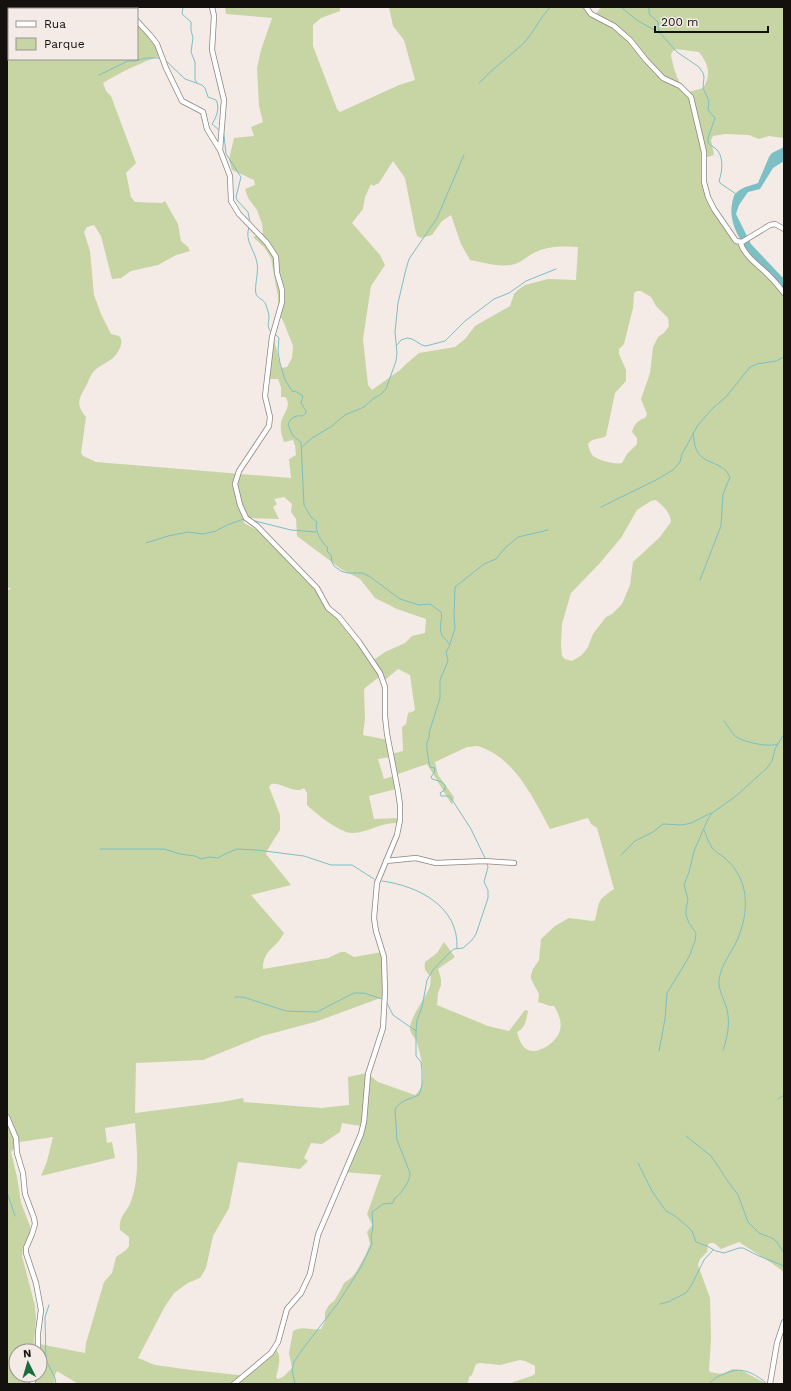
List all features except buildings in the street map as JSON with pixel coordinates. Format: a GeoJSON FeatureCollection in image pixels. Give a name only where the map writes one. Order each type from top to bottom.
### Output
{"type":"FeatureCollection","features":[{"type":"Feature","properties":{"kind":"street"},"geometry":{"type":"LineString","coordinates":[[212,7],[214,16],[212,50],[224,100],[220,150]]}},
{"type":"Feature","properties":{"kind":"street"},"geometry":{"type":"LineString","coordinates":[[586,7],[591,14],[614,26],[630,40],[663,78],[680,86],[691,97],[704,152],[704,182],[708,197],[714,209],[736,241],[741,242],[770,225],[775,224],[784,229]]}},
{"type":"Feature","properties":{"kind":"street"},"geometry":{"type":"LineString","coordinates":[[138,22],[150,34],[157,44],[166,68],[182,101],[203,112],[208,129],[220,150],[230,176],[231,201],[239,214],[267,243],[276,257],[282,290],[282,302],[272,337],[265,396],[270,417],[269,426],[239,471],[234,484],[240,505],[246,518],[257,526],[317,588],[328,608],[339,617],[359,642],[380,674],[385,688],[385,716],[387,734],[400,805],[400,820],[397,835],[377,883],[374,918],[376,931],[384,957],[385,992],[383,1028],[368,1074],[364,1122],[361,1134],[340,1187],[318,1235],[310,1274],[301,1293],[287,1309],[278,1342],[271,1352],[234,1384]]}},
{"type":"Feature","properties":{"kind":"street"},"geometry":{"type":"LineString","coordinates":[[741,242],[742,250],[753,263],[762,269],[784,293]]}},
{"type":"Feature","properties":{"kind":"street"},"geometry":{"type":"LineString","coordinates":[[386,861],[416,858],[436,862],[484,861],[514,863]]}},
{"type":"Feature","properties":{"kind":"street"},"geometry":{"type":"LineString","coordinates":[[7,1116],[16,1138],[17,1154],[23,1173],[25,1194],[35,1224],[26,1248],[26,1253],[39,1297],[41,1310],[38,1343]]}},
{"type":"Feature","properties":{"kind":"street"},"geometry":{"type":"LineString","coordinates":[[770,1384],[777,1343],[784,1322]]}},
{"type":"Feature","properties":{"kind":"green space"},"geometry":{"type":"Polygon","coordinates":[[[225,7],[340,7],[340,11],[321,18],[313,25],[313,46],[337,109],[340,112],[399,85],[415,80],[404,40],[393,26],[389,7],[585,7],[592,14],[596,14],[601,7],[784,7],[784,138],[769,136],[759,139],[749,135],[725,134],[713,136],[711,140],[714,155],[704,158],[705,183],[708,197],[733,238],[743,242],[754,259],[784,289],[784,1272],[739,1242],[721,1249],[714,1243],[708,1244],[707,1252],[700,1259],[698,1265],[710,1298],[710,1372],[721,1374],[733,1369],[741,1370],[767,1384],[510,1384],[535,1374],[535,1366],[520,1360],[500,1365],[476,1364],[472,1375],[469,1377],[468,1384],[78,1384],[57,1371],[54,1384],[7,1384],[7,591],[11,588],[7,588],[7,9],[8,60],[138,60],[138,18],[156,38],[162,55],[117,75],[103,83],[106,91],[111,96],[136,163],[126,173],[131,197],[135,202],[162,203],[165,201],[178,224],[181,241],[190,251],[176,255],[158,265],[131,271],[121,278],[112,279],[101,236],[94,225],[87,227],[84,232],[90,251],[94,295],[111,334],[119,336],[121,339],[121,345],[114,357],[93,372],[79,401],[80,408],[86,417],[81,453],[83,456],[96,462],[291,478],[289,459],[296,455],[295,446],[293,440],[284,442],[281,428],[281,423],[288,404],[285,397],[281,397],[281,387],[278,379],[268,379],[268,348],[273,335],[281,368],[287,367],[292,358],[293,346],[279,314],[278,297],[271,258],[264,247],[253,237],[263,233],[262,224],[257,210],[248,198],[245,189],[255,185],[254,180],[232,170],[229,159],[234,138],[254,136],[251,127],[263,122],[259,106],[257,68],[261,50],[272,18],[226,14],[225,7]],[[676,49],[671,55],[673,65],[682,86],[689,92],[703,88],[706,83],[708,69],[699,52],[676,49]],[[393,161],[379,183],[373,186],[371,184],[365,197],[363,209],[352,223],[380,255],[385,265],[371,286],[363,339],[368,385],[372,390],[400,370],[419,353],[455,347],[465,339],[475,326],[510,306],[514,294],[525,285],[548,279],[576,280],[578,247],[543,249],[537,251],[522,261],[510,265],[500,265],[470,260],[461,244],[451,215],[442,221],[432,235],[421,238],[417,236],[405,178],[393,161]],[[641,291],[634,293],[633,308],[624,344],[619,349],[619,354],[626,370],[626,381],[615,393],[606,436],[594,439],[588,444],[590,452],[595,458],[611,463],[622,463],[627,454],[637,444],[637,438],[632,432],[637,423],[645,418],[647,414],[641,399],[650,373],[653,347],[658,337],[664,333],[669,326],[668,318],[656,306],[651,297],[641,291]],[[284,497],[274,499],[277,504],[273,507],[279,519],[246,518],[244,523],[259,531],[320,594],[327,607],[372,661],[385,652],[405,643],[412,636],[425,633],[426,619],[397,609],[375,598],[360,579],[341,569],[297,536],[296,519],[291,512],[292,504],[284,497]],[[656,500],[651,501],[637,510],[621,538],[599,564],[571,593],[562,624],[561,645],[562,656],[565,659],[572,661],[582,655],[588,647],[593,634],[606,617],[612,614],[622,604],[630,585],[633,562],[659,538],[671,522],[668,512],[664,507],[656,500]],[[398,669],[385,680],[381,680],[379,677],[364,690],[365,719],[363,735],[388,740],[391,754],[403,751],[402,727],[406,724],[408,713],[415,710],[410,675],[398,669]],[[477,746],[467,747],[435,762],[438,775],[454,797],[452,805],[427,764],[395,775],[390,757],[378,759],[384,779],[394,776],[396,789],[369,796],[374,819],[399,818],[398,823],[385,824],[357,833],[341,830],[316,813],[307,805],[307,793],[304,788],[297,790],[271,784],[269,787],[280,815],[280,830],[266,854],[291,885],[251,895],[284,933],[265,957],[263,969],[328,958],[341,952],[345,952],[354,957],[382,952],[386,996],[315,1022],[262,1036],[203,1060],[136,1063],[135,1113],[243,1098],[244,1102],[321,1108],[349,1105],[348,1077],[367,1073],[378,1082],[415,1095],[422,1084],[423,1069],[416,1040],[410,1030],[410,1025],[430,985],[431,976],[425,970],[425,962],[437,953],[444,942],[455,957],[438,969],[441,985],[438,993],[437,1005],[488,1026],[509,1031],[525,1010],[528,1011],[525,1023],[517,1032],[524,1047],[528,1050],[537,1051],[551,1044],[557,1037],[560,1030],[559,1016],[554,1006],[538,1002],[539,994],[531,979],[533,969],[539,960],[541,939],[555,926],[569,918],[595,920],[598,905],[601,899],[614,889],[597,828],[591,824],[588,818],[550,829],[537,804],[512,768],[490,751],[477,746]],[[135,1123],[105,1128],[107,1143],[112,1142],[115,1158],[41,1176],[47,1161],[53,1137],[20,1142],[11,1152],[21,1203],[30,1226],[30,1234],[23,1248],[22,1256],[35,1306],[36,1319],[34,1343],[8,1343],[8,1383],[48,1383],[48,1346],[85,1353],[86,1343],[104,1282],[112,1273],[116,1257],[129,1246],[129,1237],[120,1230],[120,1221],[131,1201],[136,1182],[137,1163],[135,1123]],[[342,1123],[340,1132],[322,1144],[311,1143],[304,1158],[308,1161],[300,1169],[238,1162],[229,1208],[213,1236],[206,1268],[200,1278],[188,1283],[174,1293],[164,1308],[138,1358],[155,1365],[248,1376],[266,1360],[275,1348],[279,1355],[279,1366],[276,1377],[278,1379],[283,1377],[292,1368],[289,1353],[293,1331],[300,1328],[321,1329],[325,1321],[325,1312],[329,1305],[334,1301],[344,1283],[356,1272],[370,1244],[367,1232],[372,1225],[367,1214],[381,1175],[343,1172],[363,1131],[361,1126],[342,1123]]]}},
{"type":"Feature","properties":{"kind":"water"},"geometry":{"type":"Polygon","coordinates":[[[784,147],[784,161],[773,168],[760,189],[748,192],[739,205],[736,214],[751,244],[784,279],[784,289],[757,262],[741,240],[735,228],[732,216],[732,204],[735,194],[744,188],[758,183],[769,157],[772,153],[784,147]]]}},
{"type":"Feature","properties":{"kind":"waterway"},"geometry":{"type":"LineString","coordinates":[[183,7],[182,14],[191,22],[193,38],[191,52],[195,62],[195,80],[197,83]]}},
{"type":"Feature","properties":{"kind":"waterway"},"geometry":{"type":"LineString","coordinates":[[479,83],[524,43],[550,7]]}},
{"type":"Feature","properties":{"kind":"waterway"},"geometry":{"type":"LineString","coordinates":[[621,7],[638,21],[660,33],[677,52],[699,67],[703,73],[703,88],[709,101],[708,110],[715,118],[708,138],[708,143],[717,150],[721,158],[722,166],[719,181],[720,183],[736,194]]}},
{"type":"Feature","properties":{"kind":"waterway"},"geometry":{"type":"LineString","coordinates":[[649,7],[649,14],[658,22],[659,33]]}},
{"type":"Feature","properties":{"kind":"waterway"},"geometry":{"type":"LineString","coordinates":[[99,75],[128,61],[146,58],[160,58]]}},
{"type":"Feature","properties":{"kind":"waterway"},"geometry":{"type":"LineString","coordinates":[[165,60],[185,79],[202,85],[205,88],[208,97],[216,100],[218,106],[212,124],[219,130]]}},
{"type":"Feature","properties":{"kind":"waterway"},"geometry":{"type":"LineString","coordinates":[[224,135],[226,154],[241,177],[236,197],[248,212],[250,222]]}},
{"type":"Feature","properties":{"kind":"waterway"},"geometry":{"type":"LineString","coordinates":[[302,447],[312,438],[332,426],[345,415],[364,407],[386,389],[396,361],[397,353],[395,332],[398,303],[409,259],[437,218],[464,155]]}},
{"type":"Feature","properties":{"kind":"waterway"},"geometry":{"type":"LineString","coordinates":[[249,227],[248,237],[256,258],[257,267],[256,294],[264,301],[266,305],[269,316],[268,326],[271,332]]}},
{"type":"Feature","properties":{"kind":"waterway"},"geometry":{"type":"LineString","coordinates":[[397,345],[401,340],[407,338],[426,346],[445,341],[465,321],[494,299],[509,293],[526,281],[556,269]]}},
{"type":"Feature","properties":{"kind":"waterway"},"geometry":{"type":"LineString","coordinates":[[275,334],[279,338],[278,351],[285,380],[292,391],[303,396],[301,403],[306,411],[306,413],[302,416],[297,416],[290,420],[288,425],[293,436],[301,442],[304,505],[311,517],[317,522],[317,532],[323,543],[328,548],[327,551],[331,555],[334,566],[347,573],[362,573],[369,576],[400,599],[419,605],[430,604],[441,612],[441,632],[450,646]]}},
{"type":"Feature","properties":{"kind":"waterway"},"geometry":{"type":"LineString","coordinates":[[601,507],[673,470],[680,462],[682,454],[698,425],[713,408],[726,397],[750,367],[757,364],[776,361],[784,357]]}},
{"type":"Feature","properties":{"kind":"waterway"},"geometry":{"type":"LineString","coordinates":[[693,433],[695,447],[699,454],[703,458],[723,468],[730,477],[723,494],[721,526],[700,580]]}},
{"type":"Feature","properties":{"kind":"waterway"},"geometry":{"type":"LineString","coordinates":[[146,543],[188,532],[203,534],[216,531],[244,519]]}},
{"type":"Feature","properties":{"kind":"waterway"},"geometry":{"type":"LineString","coordinates":[[251,520],[291,530],[316,532]]}},
{"type":"Feature","properties":{"kind":"waterway"},"geometry":{"type":"LineString","coordinates":[[450,644],[455,628],[455,587],[484,564],[496,559],[505,548],[518,537],[548,530]]}},
{"type":"Feature","properties":{"kind":"waterway"},"geometry":{"type":"LineString","coordinates":[[449,647],[446,652],[448,661],[440,680],[440,698],[427,743],[430,767],[435,768],[431,777],[432,779],[442,782],[445,785],[445,790],[440,793],[441,796],[449,796],[451,798],[471,829],[485,858]]}},
{"type":"Feature","properties":{"kind":"waterway"},"geometry":{"type":"LineString","coordinates":[[724,721],[735,736],[739,738],[763,745],[778,744]]}},
{"type":"Feature","properties":{"kind":"waterway"},"geometry":{"type":"LineString","coordinates":[[659,1051],[665,1019],[667,993],[689,957],[695,941],[696,933],[689,923],[686,915],[688,899],[684,885],[694,851],[712,813],[736,796],[767,768],[772,761],[775,749],[784,734]]}},
{"type":"Feature","properties":{"kind":"waterway"},"geometry":{"type":"LineString","coordinates":[[621,855],[635,841],[653,832],[663,824],[682,825],[691,823],[711,813]]}},
{"type":"Feature","properties":{"kind":"waterway"},"geometry":{"type":"LineString","coordinates":[[704,830],[712,848],[727,860],[734,868],[743,885],[745,894],[745,913],[740,933],[722,968],[719,980],[719,987],[727,1009],[728,1019],[727,1035],[723,1050]]}},
{"type":"Feature","properties":{"kind":"waterway"},"geometry":{"type":"LineString","coordinates":[[100,849],[164,849],[180,854],[195,856],[201,859],[209,857],[218,858],[237,849],[257,850],[304,856],[331,865],[352,865],[374,879]]}},
{"type":"Feature","properties":{"kind":"waterway"},"geometry":{"type":"LineString","coordinates":[[295,1384],[292,1370],[294,1362],[338,1303],[361,1267],[372,1244],[372,1212],[383,1204],[393,1203],[394,1199],[407,1184],[410,1176],[397,1140],[395,1109],[403,1102],[419,1095],[422,1086],[422,1071],[421,1062],[416,1056],[416,1030],[427,980],[433,970],[448,954],[454,949],[463,948],[476,934],[488,898],[488,890],[484,882],[488,867],[487,864]]}},
{"type":"Feature","properties":{"kind":"waterway"},"geometry":{"type":"LineString","coordinates":[[382,881],[409,888],[422,893],[434,901],[444,910],[451,921],[456,933],[457,948]]}},
{"type":"Feature","properties":{"kind":"waterway"},"geometry":{"type":"LineString","coordinates":[[235,997],[243,997],[286,1011],[317,1012],[354,993],[364,993],[382,999]]}},
{"type":"Feature","properties":{"kind":"waterway"},"geometry":{"type":"LineString","coordinates":[[387,1003],[393,1015],[416,1031]]}},
{"type":"Feature","properties":{"kind":"waterway"},"geometry":{"type":"LineString","coordinates":[[778,1099],[784,1095]]}},
{"type":"Feature","properties":{"kind":"waterway"},"geometry":{"type":"LineString","coordinates":[[686,1136],[711,1156],[738,1195],[748,1222],[759,1233],[776,1241],[784,1253]]}},
{"type":"Feature","properties":{"kind":"waterway"},"geometry":{"type":"LineString","coordinates":[[638,1163],[652,1191],[663,1207],[692,1231],[696,1242],[724,1253],[743,1248],[784,1266]]}},
{"type":"Feature","properties":{"kind":"waterway"},"geometry":{"type":"LineString","coordinates":[[7,1192],[15,1216]]}},
{"type":"Feature","properties":{"kind":"waterway"},"geometry":{"type":"LineString","coordinates":[[660,1304],[668,1302],[686,1293],[704,1260],[713,1250]]}},
{"type":"Feature","properties":{"kind":"waterway"},"geometry":{"type":"LineString","coordinates":[[49,1305],[45,1317],[46,1360],[55,1378],[56,1384]]}},
{"type":"Feature","properties":{"kind":"waterway"},"geometry":{"type":"LineString","coordinates":[[709,1384],[714,1379],[736,1370],[746,1371],[756,1375],[766,1384]]}}]}
